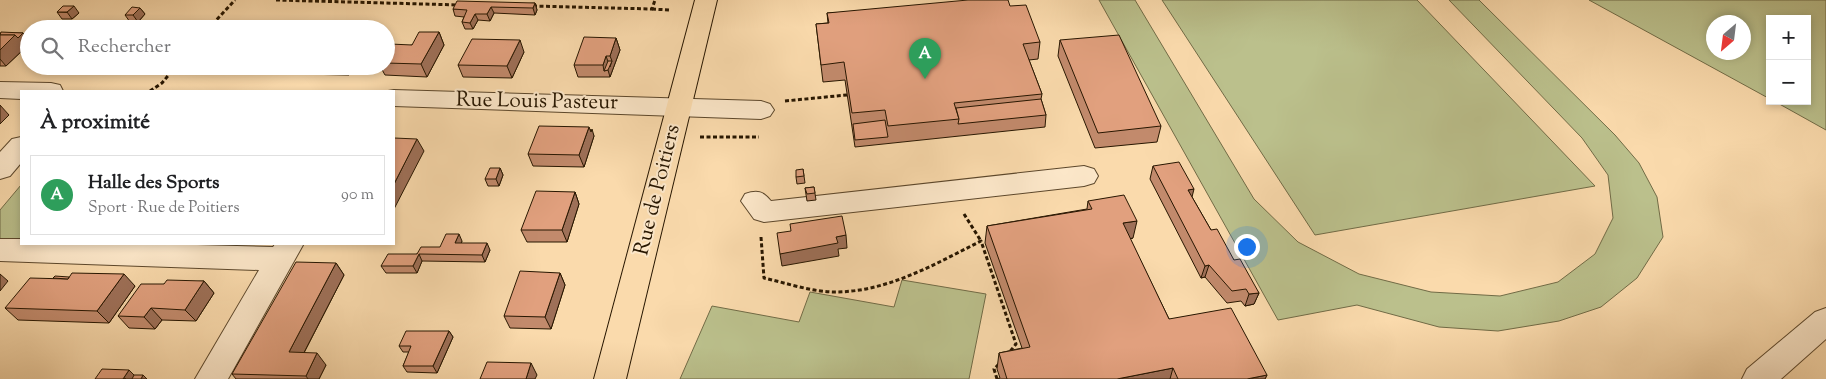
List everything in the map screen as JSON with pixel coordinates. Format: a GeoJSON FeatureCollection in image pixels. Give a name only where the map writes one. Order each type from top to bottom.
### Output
{"type":"FeatureCollection","features":[{"type":"Feature","properties":{"kind":"main road","name":"Rue de Poitiers"},"geometry":{"type":"LineString","coordinates":[[610,379],[706,0]]}},
{"type":"Feature","properties":{"kind":"street"},"geometry":{"type":"LineString","coordinates":[[0,90],[20,90]]}},
{"type":"Feature","properties":{"kind":"street","name":"Rue Louis Pasteur"},"geometry":{"type":"LineString","coordinates":[[395,98],[761,110]]}},
{"type":"Feature","properties":{"kind":"street"},"geometry":{"type":"LineString","coordinates":[[0,169],[20,147]]}},
{"type":"Feature","properties":{"kind":"street"},"geometry":{"type":"LineString","coordinates":[[760,207],[1084,176]]}},
{"type":"Feature","properties":{"kind":"street"},"geometry":{"type":"LineString","coordinates":[[0,250],[285,251],[211,379]]}},
{"type":"Feature","properties":{"kind":"street"},"geometry":{"type":"LineString","coordinates":[[1758,379],[1826,321]]}},
{"type":"Feature","properties":{"kind":"path"},"geometry":{"type":"LineString","coordinates":[[216,20],[235,0]]}},
{"type":"Feature","properties":{"kind":"path"},"geometry":{"type":"LineString","coordinates":[[276,0],[464,5]]}},
{"type":"Feature","properties":{"kind":"path"},"geometry":{"type":"LineString","coordinates":[[652,9],[655,0]]}},
{"type":"Feature","properties":{"kind":"path"},"geometry":{"type":"LineString","coordinates":[[524,6],[669,10]]}},
{"type":"Feature","properties":{"kind":"path"},"geometry":{"type":"LineString","coordinates":[[152,90],[162,83],[169,75]]}},
{"type":"Feature","properties":{"kind":"path"},"geometry":{"type":"LineString","coordinates":[[784,101],[847,95]]}},
{"type":"Feature","properties":{"kind":"path"},"geometry":{"type":"LineString","coordinates":[[760,207],[764,278],[830,292],[850,292],[874,287],[906,276],[981,241],[1016,344],[1005,357]]}},
{"type":"Feature","properties":{"kind":"path"},"geometry":{"type":"LineString","coordinates":[[997,379],[994,369],[1000,363]]}},
{"type":"Feature","properties":{"kind":"green space"},"geometry":{"type":"Polygon","coordinates":[[[1099,0],[1135,0],[1254,199],[1298,242],[1359,274],[1431,292],[1500,296],[1558,282],[1595,254],[1613,218],[1608,175],[1582,138],[1449,0],[1479,0],[1615,135],[1639,163],[1657,197],[1663,237],[1637,278],[1601,307],[1559,321],[1498,331],[1439,327],[1357,305],[1278,320],[1099,0]]]}},
{"type":"Feature","properties":{"kind":"green space"},"geometry":{"type":"Polygon","coordinates":[[[1162,0],[1417,0],[1595,186],[1315,235],[1162,0]]]}},
{"type":"Feature","properties":{"kind":"green space"},"geometry":{"type":"Polygon","coordinates":[[[1589,0],[1826,0],[1826,130],[1781,105],[1811,105],[1811,15],[1766,15],[1766,97],[1589,0]]]}},
{"type":"Feature","properties":{"kind":"green space"},"geometry":{"type":"Polygon","coordinates":[[[20,186],[20,240],[0,240],[0,210],[20,186]]]}},
{"type":"Feature","properties":{"kind":"green space"},"geometry":{"type":"Polygon","coordinates":[[[902,280],[986,294],[969,379],[680,379],[712,306],[799,322],[810,292],[894,307],[902,280]]]}},
{"type":"Feature","properties":{"kind":"building"},"geometry":{"type":"Polygon","coordinates":[[[968,0],[1008,0],[1010,6],[1026,5],[1040,42],[1023,44],[1042,94],[954,103],[959,119],[888,126],[885,110],[852,113],[844,62],[821,65],[816,24],[829,23],[827,13],[968,0]]]}},
{"type":"Feature","properties":{"kind":"building"},"geometry":{"type":"Polygon","coordinates":[[[457,1],[535,3],[533,8],[491,7],[487,14],[475,14],[470,23],[462,22],[467,10],[453,9],[457,1]]]}},
{"type":"Feature","properties":{"kind":"building"},"geometry":{"type":"Polygon","coordinates":[[[63,6],[74,6],[67,12],[57,12],[63,6]]]}},
{"type":"Feature","properties":{"kind":"building"},"geometry":{"type":"Polygon","coordinates":[[[132,7],[140,8],[133,15],[125,15],[132,7]]]}},
{"type":"Feature","properties":{"kind":"building"},"geometry":{"type":"Polygon","coordinates":[[[1,32],[20,33],[18,38],[15,35],[0,35],[1,32]]]}},
{"type":"Feature","properties":{"kind":"building"},"geometry":{"type":"Polygon","coordinates":[[[419,32],[439,32],[421,64],[395,63],[395,44],[412,45],[419,32]]]}},
{"type":"Feature","properties":{"kind":"building"},"geometry":{"type":"Polygon","coordinates":[[[0,35],[15,35],[0,50],[0,35]]]}},
{"type":"Feature","properties":{"kind":"building"},"geometry":{"type":"Polygon","coordinates":[[[1119,35],[1161,126],[1098,133],[1060,40],[1119,35]]]}},
{"type":"Feature","properties":{"kind":"building"},"geometry":{"type":"Polygon","coordinates":[[[584,37],[616,38],[610,56],[606,56],[603,65],[574,65],[584,37]]]}},
{"type":"Feature","properties":{"kind":"building"},"geometry":{"type":"Polygon","coordinates":[[[472,39],[520,40],[507,66],[458,65],[472,39]]]}},
{"type":"Feature","properties":{"kind":"building"},"geometry":{"type":"Polygon","coordinates":[[[608,61],[612,61],[608,70],[604,71],[608,61]]]}},
{"type":"Feature","properties":{"kind":"building"},"geometry":{"type":"Polygon","coordinates":[[[1041,99],[1046,115],[958,124],[959,119],[956,108],[1041,99]]]}},
{"type":"Feature","properties":{"kind":"building"},"geometry":{"type":"Polygon","coordinates":[[[885,120],[888,137],[855,140],[853,124],[885,120]]]}},
{"type":"Feature","properties":{"kind":"building"},"geometry":{"type":"Polygon","coordinates":[[[539,126],[589,127],[579,155],[528,154],[539,126]]]}},
{"type":"Feature","properties":{"kind":"building"},"geometry":{"type":"Polygon","coordinates":[[[395,138],[417,139],[395,182],[395,138]]]}},
{"type":"Feature","properties":{"kind":"building"},"geometry":{"type":"Polygon","coordinates":[[[1179,162],[1194,189],[1188,190],[1211,230],[1217,229],[1234,260],[1240,259],[1259,293],[1249,294],[1246,289],[1232,291],[1209,265],[1205,266],[1153,166],[1179,162]]]}},
{"type":"Feature","properties":{"kind":"building"},"geometry":{"type":"Polygon","coordinates":[[[490,168],[500,168],[496,179],[485,179],[490,168]]]}},
{"type":"Feature","properties":{"kind":"building"},"geometry":{"type":"Polygon","coordinates":[[[803,169],[804,176],[796,177],[796,170],[803,169]]]}},
{"type":"Feature","properties":{"kind":"building"},"geometry":{"type":"Polygon","coordinates":[[[814,187],[815,193],[807,194],[805,188],[814,187]]]}},
{"type":"Feature","properties":{"kind":"building"},"geometry":{"type":"Polygon","coordinates":[[[536,191],[575,192],[562,230],[521,230],[536,191]]]}},
{"type":"Feature","properties":{"kind":"building"},"geometry":{"type":"Polygon","coordinates":[[[1124,195],[1137,221],[1123,223],[1169,319],[1231,308],[1267,375],[1247,379],[1178,379],[1173,368],[1117,379],[1007,379],[999,353],[1030,347],[987,226],[1092,209],[1088,201],[1124,195]]]}},
{"type":"Feature","properties":{"kind":"building"},"geometry":{"type":"Polygon","coordinates":[[[842,216],[846,235],[836,237],[838,243],[780,254],[777,233],[791,231],[790,224],[842,216]]]}},
{"type":"Feature","properties":{"kind":"building"},"geometry":{"type":"Polygon","coordinates":[[[446,234],[459,234],[455,243],[487,243],[482,255],[419,254],[413,266],[381,266],[388,254],[417,254],[421,247],[440,247],[446,234]]]}},
{"type":"Feature","properties":{"kind":"building"},"geometry":{"type":"Polygon","coordinates":[[[296,262],[336,263],[289,352],[317,353],[306,376],[232,374],[296,262]]]}},
{"type":"Feature","properties":{"kind":"building"},"geometry":{"type":"Polygon","coordinates":[[[520,271],[560,273],[545,317],[504,316],[520,271]]]}},
{"type":"Feature","properties":{"kind":"building"},"geometry":{"type":"Polygon","coordinates":[[[72,273],[124,274],[97,311],[5,308],[30,278],[68,279],[72,273]]]}},
{"type":"Feature","properties":{"kind":"building"},"geometry":{"type":"Polygon","coordinates":[[[55,276],[69,277],[68,279],[53,278],[55,276]]]}},
{"type":"Feature","properties":{"kind":"building"},"geometry":{"type":"Polygon","coordinates":[[[167,280],[204,281],[185,310],[151,308],[144,317],[118,316],[141,284],[164,284],[167,280]]]}},
{"type":"Feature","properties":{"kind":"building"},"geometry":{"type":"Polygon","coordinates":[[[406,331],[449,331],[433,366],[403,366],[411,346],[399,346],[406,331]]]}},
{"type":"Feature","properties":{"kind":"building"},"geometry":{"type":"Polygon","coordinates":[[[487,362],[531,363],[526,379],[480,379],[487,362]]]}},
{"type":"Feature","properties":{"kind":"building"},"geometry":{"type":"Polygon","coordinates":[[[102,369],[129,370],[123,379],[95,379],[102,369]]]}},
{"type":"Feature","properties":{"kind":"building"},"geometry":{"type":"Polygon","coordinates":[[[134,375],[143,375],[141,379],[132,379],[134,375]]]}},
{"type":"Feature","properties":{"kind":"place","name":"Halle des Sports"},"geometry":{"type":"Point","coordinates":[925,79]}}]}
